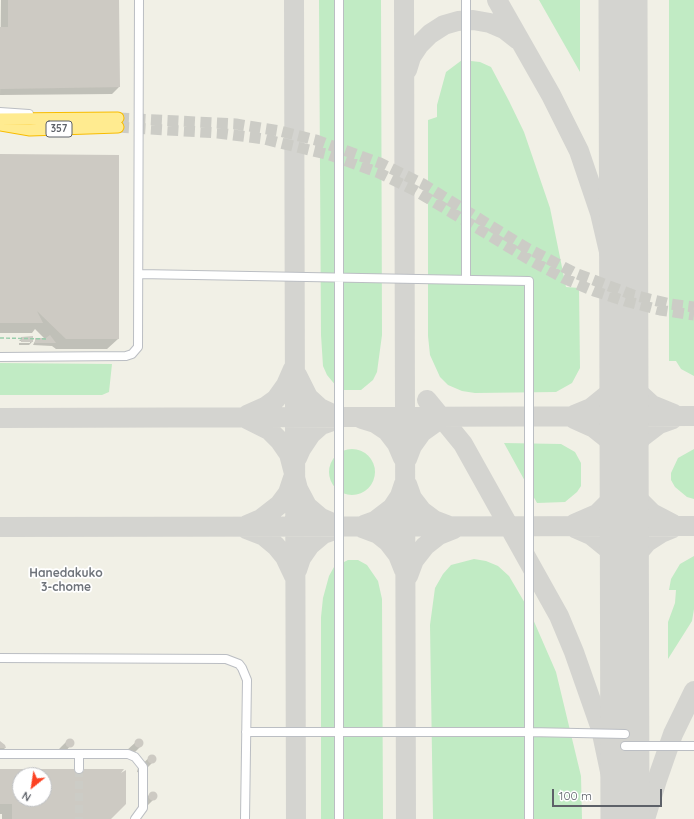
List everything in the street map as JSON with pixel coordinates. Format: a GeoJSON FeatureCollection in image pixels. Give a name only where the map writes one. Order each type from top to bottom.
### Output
{"type":"FeatureCollection","features":[{"type":"Feature","properties":{"kind":"highway","name":"357"},"geometry":{"type":"LineString","coordinates":[[0,119],[90,118],[118,123],[30,130],[0,125]]}},
{"type":"Feature","properties":{"kind":"street"},"geometry":{"type":"LineString","coordinates":[[0,357],[116,357],[132,354],[139,342],[138,0]]}},
{"type":"Feature","properties":{"kind":"street"},"geometry":{"type":"LineString","coordinates":[[339,0],[339,819]]}},
{"type":"Feature","properties":{"kind":"street"},"geometry":{"type":"LineString","coordinates":[[466,0],[466,280]]}},
{"type":"Feature","properties":{"kind":"street"},"geometry":{"type":"LineString","coordinates":[[0,112],[90,118]]}},
{"type":"Feature","properties":{"kind":"street"},"geometry":{"type":"LineString","coordinates":[[0,131],[30,130]]}},
{"type":"Feature","properties":{"kind":"street"},"geometry":{"type":"LineString","coordinates":[[139,274],[529,281],[529,819]]}},
{"type":"Feature","properties":{"kind":"street"},"geometry":{"type":"LineString","coordinates":[[0,658],[226,659],[233,661],[242,668],[247,680],[246,819]]}},
{"type":"Feature","properties":{"kind":"street"},"geometry":{"type":"LineString","coordinates":[[246,732],[529,732],[625,734]]}},
{"type":"Feature","properties":{"kind":"street"},"geometry":{"type":"LineString","coordinates":[[625,746],[694,746]]}},
{"type":"Feature","properties":{"kind":"street"},"geometry":{"type":"LineString","coordinates":[[0,754],[128,754],[140,760],[143,767],[143,808],[135,819]]}},
{"type":"Feature","properties":{"kind":"street"},"geometry":{"type":"LineString","coordinates":[[79,754],[79,769]]}},
{"type":"Feature","properties":{"kind":"path"},"geometry":{"type":"LineString","coordinates":[[0,338],[48,339]]}},
{"type":"Feature","properties":{"kind":"green space"},"geometry":{"type":"Polygon","coordinates":[[[319,0],[381,0],[382,335],[377,372],[373,380],[361,390],[343,390],[337,387],[327,375],[323,366],[321,335],[319,0]]]}},
{"type":"Feature","properties":{"kind":"green space"},"geometry":{"type":"Polygon","coordinates":[[[539,0],[580,0],[580,72],[539,0]]]}},
{"type":"Feature","properties":{"kind":"green space"},"geometry":{"type":"Polygon","coordinates":[[[669,0],[694,0],[694,376],[681,369],[676,361],[669,361],[669,0]]]}},
{"type":"Feature","properties":{"kind":"green space"},"geometry":{"type":"Polygon","coordinates":[[[462,60],[480,62],[491,67],[509,101],[524,132],[550,208],[566,287],[579,288],[580,368],[572,383],[556,392],[475,393],[462,391],[448,385],[440,377],[430,355],[428,336],[428,120],[437,117],[437,105],[446,72],[462,60]]]}},
{"type":"Feature","properties":{"kind":"green space"},"geometry":{"type":"Polygon","coordinates":[[[0,363],[112,364],[109,392],[102,395],[0,395],[0,363]]]}},
{"type":"Feature","properties":{"kind":"green space"},"geometry":{"type":"Polygon","coordinates":[[[504,443],[561,444],[575,452],[581,463],[581,486],[577,492],[565,502],[537,503],[504,443]]]}},
{"type":"Feature","properties":{"kind":"green space"},"geometry":{"type":"Polygon","coordinates":[[[352,449],[365,453],[371,459],[375,472],[371,485],[365,491],[352,495],[339,491],[333,485],[329,472],[333,459],[339,453],[352,449]]]}},
{"type":"Feature","properties":{"kind":"green space"},"geometry":{"type":"Polygon","coordinates":[[[694,449],[694,499],[687,497],[675,487],[671,480],[671,473],[678,458],[694,449]]]}},
{"type":"Feature","properties":{"kind":"green space"},"geometry":{"type":"Polygon","coordinates":[[[694,556],[694,609],[692,621],[668,659],[668,622],[675,603],[676,590],[669,590],[671,579],[680,564],[694,556]]]}},
{"type":"Feature","properties":{"kind":"green space"},"geometry":{"type":"Polygon","coordinates":[[[474,559],[486,561],[498,566],[509,576],[529,610],[556,672],[581,776],[582,819],[433,819],[430,625],[435,588],[443,574],[451,565],[474,559]]]}},
{"type":"Feature","properties":{"kind":"green space"},"geometry":{"type":"Polygon","coordinates":[[[348,560],[358,560],[367,565],[378,581],[382,599],[383,819],[321,819],[321,617],[323,598],[329,576],[334,567],[348,560]]]}},
{"type":"Feature","properties":{"kind":"building"},"geometry":{"type":"Polygon","coordinates":[[[8,0],[119,0],[120,87],[0,89],[0,27],[8,27],[8,0]]]}},
{"type":"Feature","properties":{"kind":"building"},"geometry":{"type":"Polygon","coordinates":[[[0,154],[119,155],[119,339],[66,339],[37,311],[43,323],[0,323],[0,154]]]}},
{"type":"Feature","properties":{"kind":"building"},"geometry":{"type":"Polygon","coordinates":[[[50,335],[56,343],[35,343],[35,338],[46,338],[50,335]]]}},
{"type":"Feature","properties":{"kind":"building"},"geometry":{"type":"Polygon","coordinates":[[[33,336],[33,342],[21,342],[21,337],[33,336]]]}},
{"type":"Feature","properties":{"kind":"building"},"geometry":{"type":"Polygon","coordinates":[[[139,738],[144,743],[139,748],[134,743],[139,738]]]}},
{"type":"Feature","properties":{"kind":"building"},"geometry":{"type":"Polygon","coordinates":[[[68,739],[72,739],[74,743],[72,747],[68,747],[66,745],[66,741],[68,739]]]}},
{"type":"Feature","properties":{"kind":"building"},"geometry":{"type":"Polygon","coordinates":[[[0,741],[5,745],[6,748],[0,748],[0,741]]]}},
{"type":"Feature","properties":{"kind":"building"},"geometry":{"type":"Polygon","coordinates":[[[150,755],[154,755],[156,759],[154,763],[150,763],[148,761],[148,757],[150,755]]]}},
{"type":"Feature","properties":{"kind":"building"},"geometry":{"type":"Polygon","coordinates":[[[0,769],[12,769],[12,804],[0,804],[0,769]]]}},
{"type":"Feature","properties":{"kind":"building"},"geometry":{"type":"Polygon","coordinates":[[[52,769],[74,769],[76,774],[84,772],[84,769],[124,769],[121,773],[126,770],[126,804],[111,819],[12,819],[12,807],[52,807],[52,769]]]}},
{"type":"Feature","properties":{"kind":"building"},"geometry":{"type":"Polygon","coordinates":[[[151,792],[155,792],[157,796],[155,800],[151,800],[149,798],[149,794],[151,792]]]}},
{"type":"Feature","properties":{"kind":"taxiway"},"geometry":{"type":"LineString","coordinates":[[294,0],[296,819]]}},
{"type":"Feature","properties":{"kind":"taxiway"},"geometry":{"type":"LineString","coordinates":[[404,0],[406,819]]}},
{"type":"Feature","properties":{"kind":"taxiway"},"geometry":{"type":"LineString","coordinates":[[497,0],[551,95],[579,151],[600,213],[613,269],[624,351],[623,367],[618,379],[607,395],[591,408],[574,415]]}},
{"type":"Feature","properties":{"kind":"taxiway"},"geometry":{"type":"LineString","coordinates":[[407,70],[411,57],[419,45],[430,34],[444,25],[458,21],[473,20],[490,23],[504,29],[518,40]]}},
{"type":"Feature","properties":{"kind":"taxiway"},"geometry":{"type":"LineString","coordinates":[[624,360],[629,378],[639,393],[652,405],[674,414]]}},
{"type":"Feature","properties":{"kind":"taxiway"},"geometry":{"type":"LineString","coordinates":[[247,415],[265,407],[276,399],[286,385],[293,369]]}},
{"type":"Feature","properties":{"kind":"taxiway"},"geometry":{"type":"LineString","coordinates":[[297,375],[308,397],[320,408],[337,416]]}},
{"type":"Feature","properties":{"kind":"taxiway"},"geometry":{"type":"LineString","coordinates":[[427,400],[463,444],[559,616],[574,652],[601,729],[620,819]]}},
{"type":"Feature","properties":{"kind":"taxiway"},"geometry":{"type":"LineString","coordinates":[[0,418],[694,416]]}},
{"type":"Feature","properties":{"kind":"taxiway"},"geometry":{"type":"LineString","coordinates":[[407,459],[412,446],[422,432],[436,422],[447,418]]}},
{"type":"Feature","properties":{"kind":"taxiway"},"geometry":{"type":"LineString","coordinates":[[247,419],[269,430],[280,441],[289,454],[298,489],[307,506],[321,518],[337,525]]}},
{"type":"Feature","properties":{"kind":"taxiway"},"geometry":{"type":"LineString","coordinates":[[297,458],[311,434],[321,425],[338,419]]}},
{"type":"Feature","properties":{"kind":"taxiway"},"geometry":{"type":"LineString","coordinates":[[362,419],[375,423],[387,431],[397,444],[403,458]]}},
{"type":"Feature","properties":{"kind":"taxiway"},"geometry":{"type":"LineString","coordinates":[[574,419],[594,428],[609,440],[619,455],[628,486],[632,493],[652,513],[673,524]]}},
{"type":"Feature","properties":{"kind":"taxiway"},"geometry":{"type":"LineString","coordinates":[[574,524],[597,514],[611,500],[621,482],[630,453],[642,437],[659,424],[673,419]]}},
{"type":"Feature","properties":{"kind":"taxiway"},"geometry":{"type":"LineString","coordinates":[[247,525],[261,519],[279,505],[288,493],[293,478]]}},
{"type":"Feature","properties":{"kind":"taxiway"},"geometry":{"type":"LineString","coordinates":[[364,525],[375,521],[392,508],[400,496],[404,484]]}},
{"type":"Feature","properties":{"kind":"taxiway"},"geometry":{"type":"LineString","coordinates":[[407,484],[412,498],[422,511],[434,520],[447,525]]}},
{"type":"Feature","properties":{"kind":"taxiway"},"geometry":{"type":"LineString","coordinates":[[0,527],[694,526]]}},
{"type":"Feature","properties":{"kind":"taxiway"},"geometry":{"type":"LineString","coordinates":[[362,528],[378,534],[388,542],[398,555],[404,570]]}},
{"type":"Feature","properties":{"kind":"taxiway"},"geometry":{"type":"LineString","coordinates":[[575,528],[591,535],[607,548],[620,566],[624,580]]}},
{"type":"Feature","properties":{"kind":"taxiway"},"geometry":{"type":"LineString","coordinates":[[624,580],[632,560],[647,542],[661,533],[673,528]]}},
{"type":"Feature","properties":{"kind":"taxiway"},"geometry":{"type":"LineString","coordinates":[[246,529],[264,536],[276,546],[285,557],[294,576]]}},
{"type":"Feature","properties":{"kind":"taxiway"},"geometry":{"type":"LineString","coordinates":[[297,570],[301,558],[310,545],[323,534],[337,529]]}},
{"type":"Feature","properties":{"kind":"taxiway"},"geometry":{"type":"LineString","coordinates":[[408,576],[414,560],[425,546],[439,535],[454,529]]}},
{"type":"Feature","properties":{"kind":"taxiway"},"geometry":{"type":"LineString","coordinates":[[645,819],[673,734],[694,691]]}},
{"type":"Feature","properties":{"kind":"runway"},"geometry":{"type":"LineString","coordinates":[[623,0],[625,819]]}},
{"type":"Feature","properties":{"kind":"tunnel"},"geometry":{"type":"LineString","coordinates":[[118,118],[236,124],[280,131],[316,140],[380,163],[423,184],[525,247],[575,273],[633,295],[670,304],[694,307]]}},
{"type":"Feature","properties":{"kind":"tunnel"},"geometry":{"type":"LineString","coordinates":[[118,127],[218,133],[264,139],[330,155],[377,172],[416,191],[530,260],[563,278],[594,291],[625,301],[660,310],[694,315]]}},
{"type":"Feature","properties":{"kind":"tunnel"},"geometry":{"type":"LineString","coordinates":[[79,769],[79,819]]}},
{"type":"Feature","properties":{"kind":"district","name":"Hanedakuko 3-chome"},"geometry":{"type":"Point","coordinates":[66,580]}}]}
